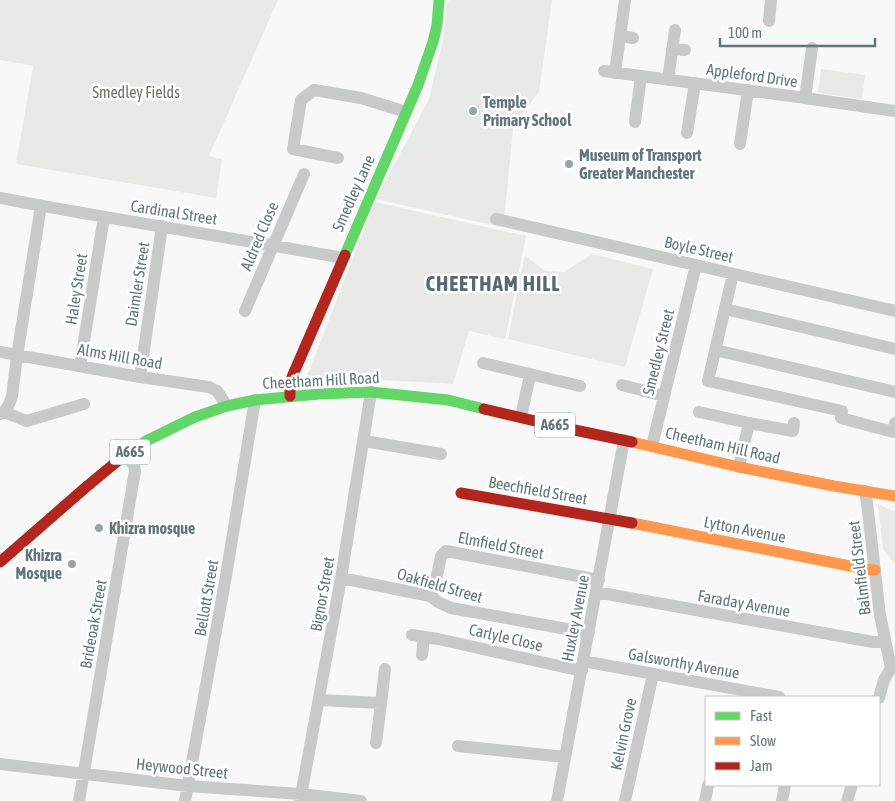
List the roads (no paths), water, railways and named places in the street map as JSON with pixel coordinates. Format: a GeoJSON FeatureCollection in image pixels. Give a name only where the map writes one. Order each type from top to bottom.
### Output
{"type":"FeatureCollection","features":[{"type":"Feature","properties":{"kind":"main road","name":"Smedley Lane"},"geometry":{"type":"LineString","coordinates":[[290,396],[292,377],[422,76],[434,42],[439,0]]}},
{"type":"Feature","properties":{"kind":"main road","name":"Cheetham Hill Road"},"geometry":{"type":"LineString","coordinates":[[0,562],[125,455],[146,441],[196,417],[227,406],[254,400],[290,396],[371,392],[448,400],[740,467],[895,496]]}},
{"type":"Feature","properties":{"kind":"main road","name":"Beechfield Street"},"geometry":{"type":"LineString","coordinates":[[461,493],[610,519]]}},
{"type":"Feature","properties":{"kind":"main road","name":"Lytton Avenue"},"geometry":{"type":"LineString","coordinates":[[610,519],[875,570]]}},
{"type":"Feature","properties":{"kind":"street"},"geometry":{"type":"LineString","coordinates":[[625,0],[620,36],[633,38]]}},
{"type":"Feature","properties":{"kind":"street"},"geometry":{"type":"LineString","coordinates":[[769,21],[771,0]]}},
{"type":"Feature","properties":{"kind":"street"},"geometry":{"type":"LineString","coordinates":[[668,80],[679,49],[675,30]]}},
{"type":"Feature","properties":{"kind":"street","name":"Appleford Drive"},"geometry":{"type":"LineString","coordinates":[[620,36],[609,72],[895,111]]}},
{"type":"Feature","properties":{"kind":"street"},"geometry":{"type":"LineString","coordinates":[[805,98],[812,48]]}},
{"type":"Feature","properties":{"kind":"street"},"geometry":{"type":"LineString","coordinates":[[635,122],[641,76]]}},
{"type":"Feature","properties":{"kind":"street"},"geometry":{"type":"LineString","coordinates":[[687,132],[695,84]]}},
{"type":"Feature","properties":{"kind":"street"},"geometry":{"type":"LineString","coordinates":[[338,158],[293,149],[301,100],[314,90],[361,98],[406,112]]}},
{"type":"Feature","properties":{"kind":"street"},"geometry":{"type":"LineString","coordinates":[[740,144],[748,90]]}},
{"type":"Feature","properties":{"kind":"street","name":"Aldred Close"},"geometry":{"type":"LineString","coordinates":[[245,311],[304,174]]}},
{"type":"Feature","properties":{"kind":"street","name":"Cardinal Street"},"geometry":{"type":"LineString","coordinates":[[0,198],[343,258]]}},
{"type":"Feature","properties":{"kind":"street"},"geometry":{"type":"LineString","coordinates":[[41,206],[12,396],[2,413],[27,421],[84,404]]}},
{"type":"Feature","properties":{"kind":"street","name":"Haley Street"},"geometry":{"type":"LineString","coordinates":[[80,366],[104,217]]}},
{"type":"Feature","properties":{"kind":"street","name":"Boyle Street"},"geometry":{"type":"LineString","coordinates":[[496,219],[895,311]]}},
{"type":"Feature","properties":{"kind":"street","name":"Daimler Street"},"geometry":{"type":"LineString","coordinates":[[140,377],[162,226]]}},
{"type":"Feature","properties":{"kind":"street","name":"Smedley Street"},"geometry":{"type":"LineString","coordinates":[[652,446],[696,265]]}},
{"type":"Feature","properties":{"kind":"street"},"geometry":{"type":"LineString","coordinates":[[734,274],[708,381],[842,411],[841,418],[894,427]]}},
{"type":"Feature","properties":{"kind":"street"},"geometry":{"type":"LineString","coordinates":[[725,309],[895,349]]}},
{"type":"Feature","properties":{"kind":"street"},"geometry":{"type":"LineString","coordinates":[[715,350],[895,392]]}},
{"type":"Feature","properties":{"kind":"street","name":"Alms Hill Road"},"geometry":{"type":"LineString","coordinates":[[0,352],[140,377],[210,387],[217,391],[227,406]]}},
{"type":"Feature","properties":{"kind":"street"},"geometry":{"type":"LineString","coordinates":[[483,363],[580,386]]}},
{"type":"Feature","properties":{"kind":"street"},"geometry":{"type":"LineString","coordinates":[[521,418],[530,375]]}},
{"type":"Feature","properties":{"kind":"street"},"geometry":{"type":"LineString","coordinates":[[622,385],[664,396]]}},
{"type":"Feature","properties":{"kind":"street","name":"Bignor Street"},"geometry":{"type":"LineString","coordinates":[[301,798],[341,578],[371,392]]}},
{"type":"Feature","properties":{"kind":"street","name":"Bellott Street"},"geometry":{"type":"LineString","coordinates":[[185,801],[226,576],[254,400]]}},
{"type":"Feature","properties":{"kind":"street"},"geometry":{"type":"LineString","coordinates":[[706,411],[749,423],[792,431],[794,424]]}},
{"type":"Feature","properties":{"kind":"street"},"geometry":{"type":"LineString","coordinates":[[740,467],[749,423]]}},
{"type":"Feature","properties":{"kind":"street","name":"Huxley Avenue"},"geometry":{"type":"LineString","coordinates":[[557,801],[624,440]]}},
{"type":"Feature","properties":{"kind":"street"},"geometry":{"type":"LineString","coordinates":[[364,441],[441,454]]}},
{"type":"Feature","properties":{"kind":"street","name":"Brideoak Street"},"geometry":{"type":"LineString","coordinates":[[79,801],[135,471],[134,465],[125,455]]}},
{"type":"Feature","properties":{"kind":"street","name":"Balmfield Street"},"geometry":{"type":"LineString","coordinates":[[865,491],[880,615],[891,668],[884,680],[880,696]]}},
{"type":"Feature","properties":{"kind":"street","name":"Elmfield Street"},"geometry":{"type":"LineString","coordinates":[[430,596],[435,585],[441,556],[446,551],[598,586]]}},
{"type":"Feature","properties":{"kind":"street","name":"Oakfield Street"},"geometry":{"type":"LineString","coordinates":[[341,578],[430,596],[451,608],[589,633]]}},
{"type":"Feature","properties":{"kind":"street","name":"Faraday Avenue"},"geometry":{"type":"LineString","coordinates":[[598,586],[873,642],[885,641]]}},
{"type":"Feature","properties":{"kind":"street","name":"Carlyle Close"},"geometry":{"type":"LineString","coordinates":[[422,655],[418,636],[582,666]]}},
{"type":"Feature","properties":{"kind":"street","name":"Galsworthy Avenue"},"geometry":{"type":"LineString","coordinates":[[582,666],[653,674],[724,692],[768,696]]}},
{"type":"Feature","properties":{"kind":"street"},"geometry":{"type":"LineString","coordinates":[[376,743],[384,669]]}},
{"type":"Feature","properties":{"kind":"street","name":"Kelvin Grove"},"geometry":{"type":"LineString","coordinates":[[624,801],[653,674]]}},
{"type":"Feature","properties":{"kind":"street"},"geometry":{"type":"LineString","coordinates":[[319,700],[381,703]]}},
{"type":"Feature","properties":{"kind":"street"},"geometry":{"type":"LineString","coordinates":[[458,746],[566,757]]}},
{"type":"Feature","properties":{"kind":"street","name":"Heywood Street"},"geometry":{"type":"LineString","coordinates":[[0,764],[301,798],[361,801]]}},
{"type":"Feature","properties":{"kind":"street"},"geometry":{"type":"LineString","coordinates":[[705,801],[708,786]]}},
{"type":"Feature","properties":{"kind":"street"},"geometry":{"type":"LineString","coordinates":[[782,801],[785,786]]}},
{"type":"Feature","properties":{"kind":"street"},"geometry":{"type":"LineString","coordinates":[[847,801],[852,786]]}},
{"type":"Feature","properties":{"kind":"place","name":"Temple Primary School"},"geometry":{"type":"Point","coordinates":[473,111]}},
{"type":"Feature","properties":{"kind":"place","name":"Museum of Transport Greater Manchester"},"geometry":{"type":"Point","coordinates":[569,164]}},
{"type":"Feature","properties":{"kind":"place","name":"Khizra mosque"},"geometry":{"type":"Point","coordinates":[99,528]}},
{"type":"Feature","properties":{"kind":"place","name":"Khizra Mosque"},"geometry":{"type":"Point","coordinates":[72,564]}},
{"type":"Feature","properties":{"kind":"district","name":"CHEETHAM HILL"},"geometry":{"type":"Point","coordinates":[493,284]}},
{"type":"Feature","properties":{"kind":"park label","name":"Smedley Fields"},"geometry":{"type":"Point","coordinates":[136,92]}}]}
